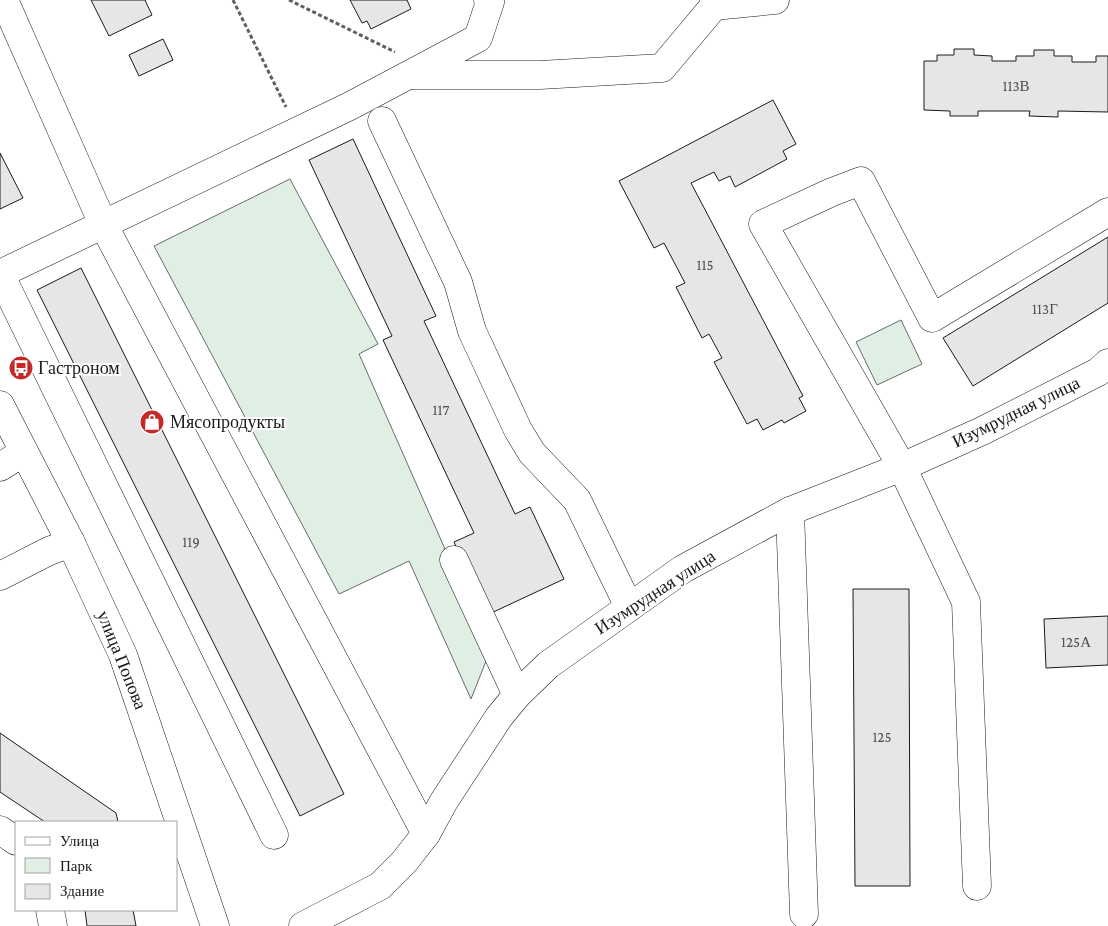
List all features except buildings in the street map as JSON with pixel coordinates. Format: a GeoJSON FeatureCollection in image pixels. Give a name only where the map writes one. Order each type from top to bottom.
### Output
{"type":"FeatureCollection","features":[{"type":"Feature","properties":{"kind":"street"},"geometry":{"type":"LineString","coordinates":[[4,0],[103,224],[426,834]]}},
{"type":"Feature","properties":{"kind":"street"},"geometry":{"type":"LineString","coordinates":[[274,835],[0,274],[350,106],[478,38],[490,2],[488,0]]}},
{"type":"Feature","properties":{"kind":"street"},"geometry":{"type":"LineString","coordinates":[[417,70],[540,75],[662,68],[714,3],[776,0]]}},
{"type":"Feature","properties":{"kind":"street"},"geometry":{"type":"LineString","coordinates":[[382,121],[458,282],[472,331],[518,430],[532,453],[577,500],[629,607]]}},
{"type":"Feature","properties":{"kind":"street"},"geometry":{"type":"LineString","coordinates":[[977,886],[966,602],[902,467],[763,224],[832,192],[861,181],[932,318],[1108,212]]}},
{"type":"Feature","properties":{"kind":"street","name":"Изумрудная улица"},"geometry":{"type":"LineString","coordinates":[[303,926],[380,886],[404,862],[426,834],[448,795],[500,716],[517,695],[548,665],[629,607],[684,569],[790,511],[902,467],[982,431],[1103,368]]}},
{"type":"Feature","properties":{"kind":"street","name":"улица Попова"},"geometry":{"type":"LineString","coordinates":[[0,405],[71,543],[123,655],[215,926]]}},
{"type":"Feature","properties":{"kind":"street"},"geometry":{"type":"LineString","coordinates":[[0,468],[24,452]]}},
{"type":"Feature","properties":{"kind":"street"},"geometry":{"type":"LineString","coordinates":[[790,511],[804,914]]}},
{"type":"Feature","properties":{"kind":"street"},"geometry":{"type":"LineString","coordinates":[[0,576],[49,551],[71,543]]}},
{"type":"Feature","properties":{"kind":"street"},"geometry":{"type":"LineString","coordinates":[[454,560],[517,695]]}},
{"type":"Feature","properties":{"kind":"street"},"geometry":{"type":"LineString","coordinates":[[0,830],[15,840]]}},
{"type":"Feature","properties":{"kind":"street"},"geometry":{"type":"LineString","coordinates":[[50,911],[53,926]]}},
{"type":"Feature","properties":{"kind":"path"},"geometry":{"type":"LineString","coordinates":[[233,0],[298,130]]}},
{"type":"Feature","properties":{"kind":"path"},"geometry":{"type":"LineString","coordinates":[[289,0],[417,70]]}},
{"type":"Feature","properties":{"kind":"green space"},"geometry":{"type":"Polygon","coordinates":[[[290,179],[378,344],[359,354],[490,651],[471,699],[409,561],[339,594],[154,246],[290,179]]]}},
{"type":"Feature","properties":{"kind":"green space"},"geometry":{"type":"Polygon","coordinates":[[[901,320],[922,364],[877,385],[856,342],[901,320]]]}},
{"type":"Feature","properties":{"kind":"place","name":"Гастроном"},"geometry":{"type":"Point","coordinates":[21,368]}},
{"type":"Feature","properties":{"kind":"place","name":"Мясопродукты"},"geometry":{"type":"Point","coordinates":[152,422]}}]}
